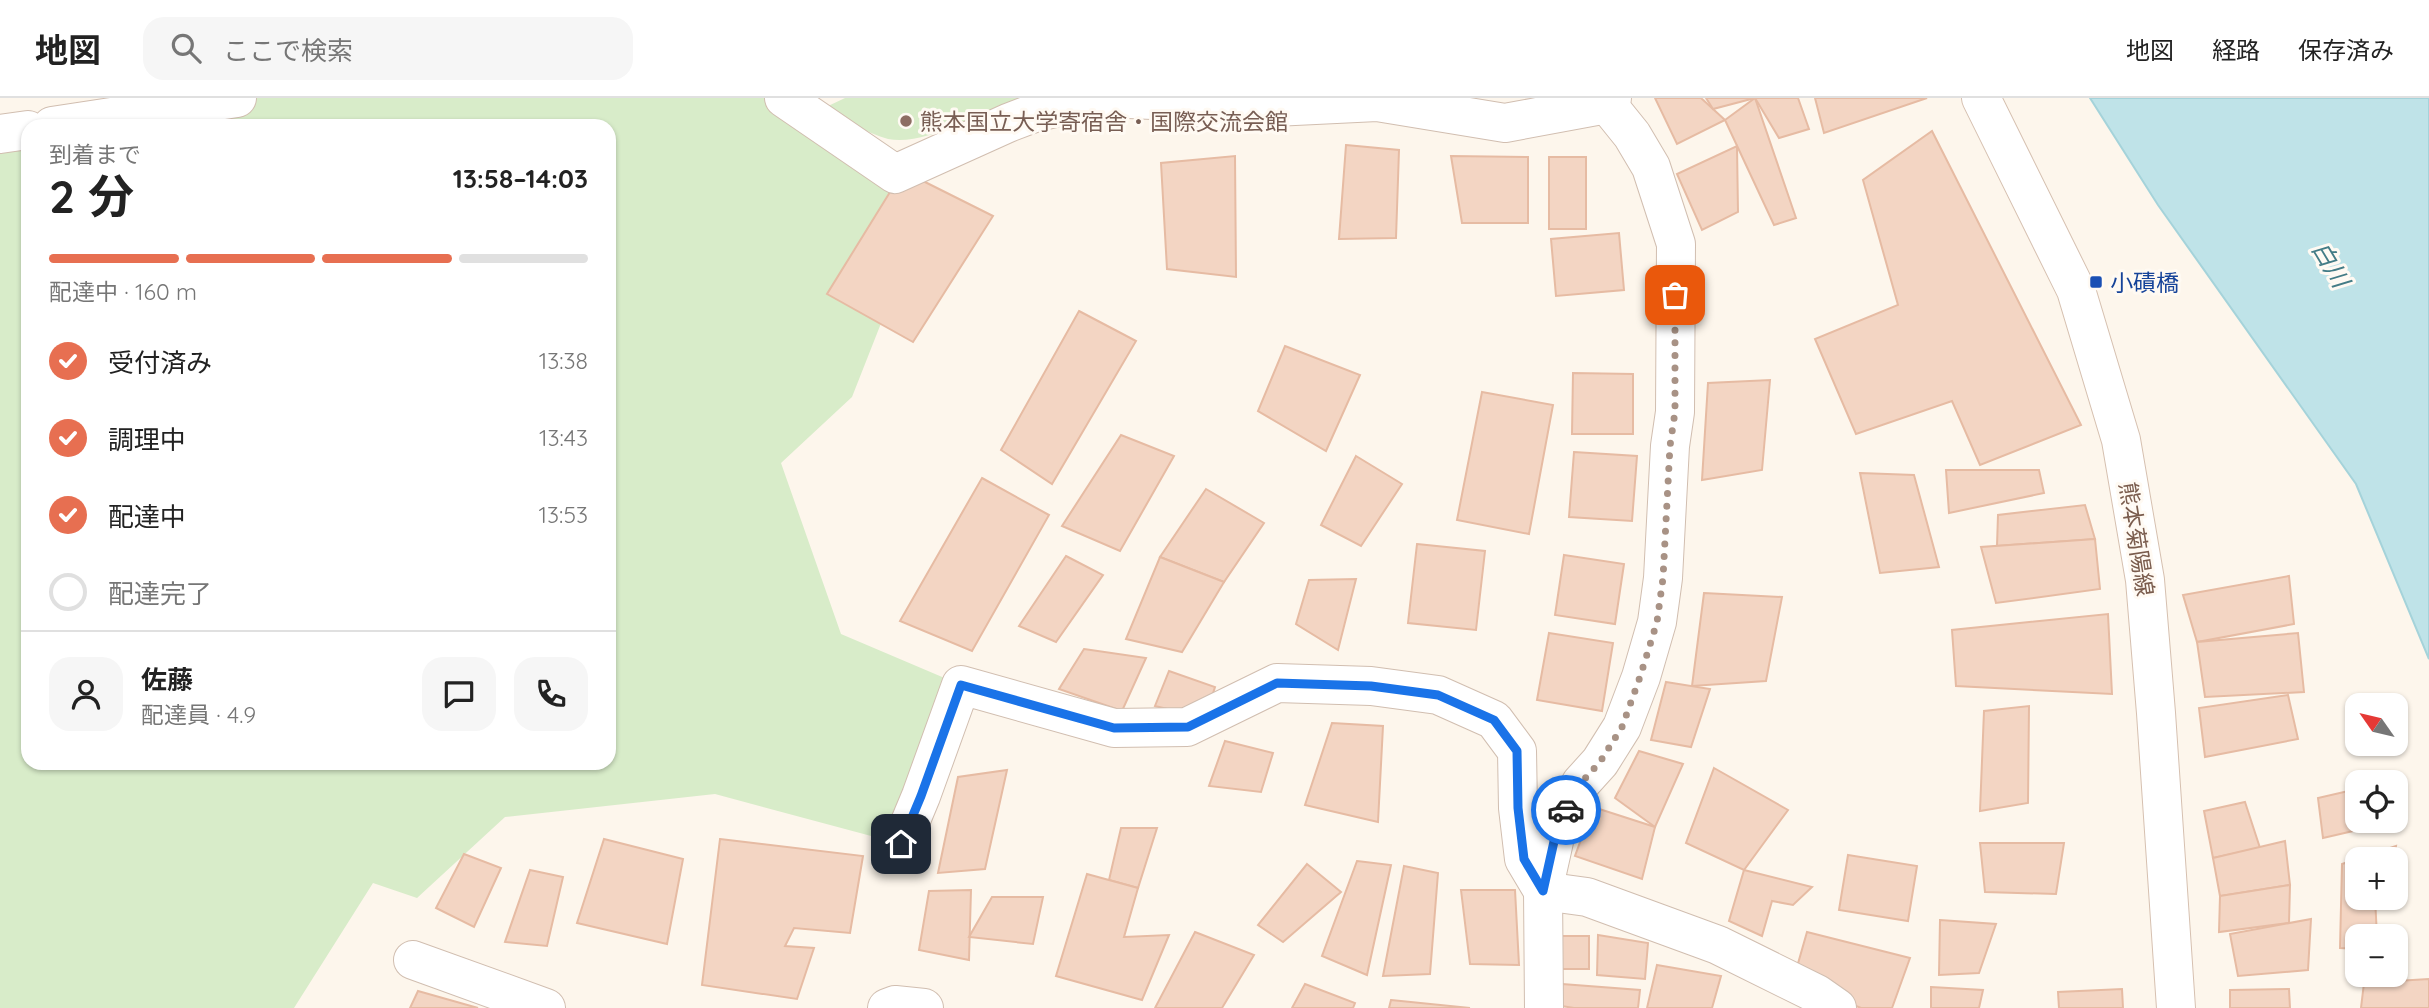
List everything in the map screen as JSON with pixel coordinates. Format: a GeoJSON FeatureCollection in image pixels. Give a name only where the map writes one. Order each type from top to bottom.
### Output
{"type":"FeatureCollection","features":[{"type":"Feature","properties":{"kind":"street"},"geometry":{"type":"LineString","coordinates":[[98,119],[237,98]]}},
{"type":"Feature","properties":{"kind":"street"},"geometry":{"type":"LineString","coordinates":[[784,98],[895,174],[1034,113],[1096,98]]}},
{"type":"Feature","properties":{"kind":"street"},"geometry":{"type":"LineString","coordinates":[[1105,98],[1153,100],[1213,110],[1377,102],[1505,123],[1609,101],[1651,167],[1676,244],[1675,412],[1670,446],[1663,578],[1657,622],[1622,727],[1600,762],[1581,783],[1555,837],[1543,891],[1544,1008]]}},
{"type":"Feature","properties":{"kind":"street","name":"熊本菊陽線"},"geometry":{"type":"LineString","coordinates":[[1981,98],[2076,290],[2121,440],[2145,580],[2176,1008]]}},
{"type":"Feature","properties":{"kind":"street"},"geometry":{"type":"LineString","coordinates":[[0,134],[21,131]]}},
{"type":"Feature","properties":{"kind":"street"},"geometry":{"type":"LineString","coordinates":[[901,844],[961,685],[1114,728],[1188,727],[1277,683],[1371,686],[1438,695],[1494,720],[1517,751],[1518,808],[1524,859],[1543,891]]}},
{"type":"Feature","properties":{"kind":"street"},"geometry":{"type":"LineString","coordinates":[[1543,891],[1587,897],[1718,945],[1817,994],[1837,1008]]}},
{"type":"Feature","properties":{"kind":"street"},"geometry":{"type":"LineString","coordinates":[[413,960],[546,1008]]}},
{"type":"Feature","properties":{"kind":"street"},"geometry":{"type":"LineString","coordinates":[[887,1008],[895,1005],[924,1008]]}},
{"type":"Feature","properties":{"kind":"green space"},"geometry":{"type":"Polygon","coordinates":[[[237,98],[784,98],[895,174],[889,303],[852,397],[781,463],[841,634],[961,685],[901,844],[715,794],[505,817],[417,898],[373,883],[294,1008],[0,1008],[0,134],[21,131],[21,770],[616,770],[616,119],[99,119],[237,98]]]}},
{"type":"Feature","properties":{"kind":"green space","name":"熊本国立大学寄宿舎・国際交流会館"},"geometry":{"type":"Polygon","coordinates":[[[845,98],[1021,98],[937,133],[903,140],[888,139],[871,133],[826,107],[845,98]]]}},
{"type":"Feature","properties":{"kind":"water","name":"白川"},"geometry":{"type":"Polygon","coordinates":[[[2090,98],[2429,98],[2429,659],[2356,484],[2158,205],[2090,98]]]}},
{"type":"Feature","properties":{"kind":"building"},"geometry":{"type":"Polygon","coordinates":[[[1655,98],[1701,98],[1725,120],[1677,144],[1655,98]]]}},
{"type":"Feature","properties":{"kind":"building"},"geometry":{"type":"Polygon","coordinates":[[[1706,98],[1755,98],[1713,109],[1706,98]]]}},
{"type":"Feature","properties":{"kind":"building"},"geometry":{"type":"Polygon","coordinates":[[[1755,98],[1798,98],[1809,129],[1779,138],[1755,98]]]}},
{"type":"Feature","properties":{"kind":"building"},"geometry":{"type":"Polygon","coordinates":[[[1755,98],[1796,218],[1774,225],[1725,120],[1755,98]]]}},
{"type":"Feature","properties":{"kind":"building"},"geometry":{"type":"Polygon","coordinates":[[[1815,98],[1927,98],[1824,133],[1815,98]]]}},
{"type":"Feature","properties":{"kind":"building"},"geometry":{"type":"Polygon","coordinates":[[[1932,131],[2081,425],[1980,465],[1952,401],[1856,434],[1815,339],[1898,305],[1863,180],[1932,131]]]}},
{"type":"Feature","properties":{"kind":"building"},"geometry":{"type":"Polygon","coordinates":[[[1346,145],[1399,150],[1396,238],[1339,239],[1346,145]]]}},
{"type":"Feature","properties":{"kind":"building"},"geometry":{"type":"Polygon","coordinates":[[[1737,146],[1738,212],[1702,230],[1677,174],[1737,146]]]}},
{"type":"Feature","properties":{"kind":"building"},"geometry":{"type":"Polygon","coordinates":[[[1235,156],[1236,277],[1167,269],[1161,163],[1235,156]]]}},
{"type":"Feature","properties":{"kind":"building"},"geometry":{"type":"Polygon","coordinates":[[[1451,156],[1528,157],[1528,223],[1462,223],[1451,156]]]}},
{"type":"Feature","properties":{"kind":"building"},"geometry":{"type":"Polygon","coordinates":[[[1549,157],[1586,157],[1586,229],[1549,229],[1549,157]]]}},
{"type":"Feature","properties":{"kind":"building"},"geometry":{"type":"Polygon","coordinates":[[[903,171],[993,216],[913,342],[827,294],[903,171]]]}},
{"type":"Feature","properties":{"kind":"building"},"geometry":{"type":"Polygon","coordinates":[[[1619,233],[1624,290],[1556,296],[1551,239],[1619,233]]]}},
{"type":"Feature","properties":{"kind":"building"},"geometry":{"type":"Polygon","coordinates":[[[1079,311],[1136,341],[1052,484],[1001,450],[1079,311]]]}},
{"type":"Feature","properties":{"kind":"building"},"geometry":{"type":"Polygon","coordinates":[[[1285,346],[1360,375],[1326,451],[1258,411],[1285,346]]]}},
{"type":"Feature","properties":{"kind":"building"},"geometry":{"type":"Polygon","coordinates":[[[1573,373],[1633,374],[1633,434],[1572,434],[1573,373]]]}},
{"type":"Feature","properties":{"kind":"building"},"geometry":{"type":"Polygon","coordinates":[[[1770,380],[1762,470],[1702,480],[1708,383],[1770,380]]]}},
{"type":"Feature","properties":{"kind":"building"},"geometry":{"type":"Polygon","coordinates":[[[1482,392],[1553,405],[1529,534],[1457,520],[1482,392]]]}},
{"type":"Feature","properties":{"kind":"building"},"geometry":{"type":"Polygon","coordinates":[[[1121,435],[1174,456],[1120,551],[1062,526],[1121,435]]]}},
{"type":"Feature","properties":{"kind":"building"},"geometry":{"type":"Polygon","coordinates":[[[1574,452],[1637,456],[1632,521],[1569,517],[1574,452]]]}},
{"type":"Feature","properties":{"kind":"building"},"geometry":{"type":"Polygon","coordinates":[[[1356,456],[1402,484],[1361,546],[1321,525],[1356,456]]]}},
{"type":"Feature","properties":{"kind":"building"},"geometry":{"type":"Polygon","coordinates":[[[1946,470],[2039,470],[2044,493],[1949,513],[1946,470]]]}},
{"type":"Feature","properties":{"kind":"building"},"geometry":{"type":"Polygon","coordinates":[[[1860,473],[1914,475],[1939,567],[1880,573],[1860,473]]]}},
{"type":"Feature","properties":{"kind":"building"},"geometry":{"type":"Polygon","coordinates":[[[982,478],[1049,515],[972,651],[900,621],[982,478]]]}},
{"type":"Feature","properties":{"kind":"building"},"geometry":{"type":"Polygon","coordinates":[[[1206,489],[1264,523],[1224,582],[1160,557],[1206,489]]]}},
{"type":"Feature","properties":{"kind":"building"},"geometry":{"type":"Polygon","coordinates":[[[2085,505],[2095,539],[1997,546],[1998,515],[2085,505]]]}},
{"type":"Feature","properties":{"kind":"building"},"geometry":{"type":"Polygon","coordinates":[[[2095,539],[2100,589],[1996,603],[1981,547],[2095,539]]]}},
{"type":"Feature","properties":{"kind":"building"},"geometry":{"type":"Polygon","coordinates":[[[1417,544],[1485,551],[1476,630],[1408,623],[1417,544]]]}},
{"type":"Feature","properties":{"kind":"building"},"geometry":{"type":"Polygon","coordinates":[[[1564,555],[1624,564],[1615,624],[1555,615],[1564,555]]]}},
{"type":"Feature","properties":{"kind":"building"},"geometry":{"type":"Polygon","coordinates":[[[1066,556],[1103,575],[1056,642],[1019,626],[1066,556]]]}},
{"type":"Feature","properties":{"kind":"building"},"geometry":{"type":"Polygon","coordinates":[[[1160,557],[1224,582],[1182,652],[1126,639],[1160,557]]]}},
{"type":"Feature","properties":{"kind":"building"},"geometry":{"type":"Polygon","coordinates":[[[2289,576],[2294,624],[2197,642],[2183,595],[2289,576]]]}},
{"type":"Feature","properties":{"kind":"building"},"geometry":{"type":"Polygon","coordinates":[[[1356,579],[1338,650],[1296,624],[1309,580],[1356,579]]]}},
{"type":"Feature","properties":{"kind":"building"},"geometry":{"type":"Polygon","coordinates":[[[1704,593],[1782,597],[1766,681],[1692,686],[1704,593]]]}},
{"type":"Feature","properties":{"kind":"building"},"geometry":{"type":"Polygon","coordinates":[[[2108,614],[2112,694],[1956,686],[1952,630],[2108,614]]]}},
{"type":"Feature","properties":{"kind":"building"},"geometry":{"type":"Polygon","coordinates":[[[1549,633],[1613,643],[1602,711],[1537,700],[1549,633]]]}},
{"type":"Feature","properties":{"kind":"building"},"geometry":{"type":"Polygon","coordinates":[[[2298,633],[2304,692],[2205,697],[2197,642],[2298,633]]]}},
{"type":"Feature","properties":{"kind":"building"},"geometry":{"type":"Polygon","coordinates":[[[1084,649],[1146,658],[1122,711],[1059,689],[1084,649]]]}},
{"type":"Feature","properties":{"kind":"building"},"geometry":{"type":"Polygon","coordinates":[[[1169,671],[1215,687],[1205,718],[1155,706],[1169,671]]]}},
{"type":"Feature","properties":{"kind":"building"},"geometry":{"type":"Polygon","coordinates":[[[1666,682],[1710,689],[1691,747],[1651,740],[1666,682]]]}},
{"type":"Feature","properties":{"kind":"building"},"geometry":{"type":"Polygon","coordinates":[[[2288,695],[2298,739],[2205,757],[2199,708],[2288,695]]]}},
{"type":"Feature","properties":{"kind":"building"},"geometry":{"type":"Polygon","coordinates":[[[2029,706],[2028,803],[1980,811],[1984,711],[2029,706]]]}},
{"type":"Feature","properties":{"kind":"building"},"geometry":{"type":"Polygon","coordinates":[[[1332,723],[1383,726],[1378,822],[1305,805],[1332,723]]]}},
{"type":"Feature","properties":{"kind":"building"},"geometry":{"type":"Polygon","coordinates":[[[1225,741],[1273,753],[1261,792],[1209,786],[1225,741]]]}},
{"type":"Feature","properties":{"kind":"building"},"geometry":{"type":"Polygon","coordinates":[[[1639,751],[1683,764],[1655,827],[1615,798],[1639,751]]]}},
{"type":"Feature","properties":{"kind":"building"},"geometry":{"type":"Polygon","coordinates":[[[1714,768],[1788,810],[1744,870],[1686,843],[1714,768]]]}},
{"type":"Feature","properties":{"kind":"building"},"geometry":{"type":"Polygon","coordinates":[[[1007,770],[985,869],[938,873],[958,777],[1007,770]]]}},
{"type":"Feature","properties":{"kind":"building"},"geometry":{"type":"Polygon","coordinates":[[[2345,792],[2345,833],[2323,838],[2318,798],[2345,792]]]}},
{"type":"Feature","properties":{"kind":"building"},"geometry":{"type":"Polygon","coordinates":[[[2245,802],[2260,848],[2213,858],[2204,811],[2245,802]]]}},
{"type":"Feature","properties":{"kind":"building"},"geometry":{"type":"Polygon","coordinates":[[[1593,807],[1655,827],[1642,879],[1575,856],[1593,807]]]}},
{"type":"Feature","properties":{"kind":"building"},"geometry":{"type":"Polygon","coordinates":[[[1121,828],[1157,828],[1138,888],[1109,880],[1121,828]]]}},
{"type":"Feature","properties":{"kind":"building"},"geometry":{"type":"Polygon","coordinates":[[[604,839],[683,859],[667,944],[577,923],[604,839]]]}},
{"type":"Feature","properties":{"kind":"building"},"geometry":{"type":"Polygon","coordinates":[[[720,839],[863,856],[850,933],[794,928],[785,946],[814,948],[797,999],[702,985],[720,839]]]}},
{"type":"Feature","properties":{"kind":"building"},"geometry":{"type":"Polygon","coordinates":[[[2285,841],[2290,885],[2220,896],[2213,858],[2285,841]]]}},
{"type":"Feature","properties":{"kind":"building"},"geometry":{"type":"Polygon","coordinates":[[[1980,843],[2064,843],[2056,894],[1985,892],[1980,843]]]}},
{"type":"Feature","properties":{"kind":"building"},"geometry":{"type":"Polygon","coordinates":[[[464,854],[501,868],[474,927],[436,908],[464,854]]]}},
{"type":"Feature","properties":{"kind":"building"},"geometry":{"type":"Polygon","coordinates":[[[1848,855],[1917,866],[1908,921],[1839,910],[1848,855]]]}},
{"type":"Feature","properties":{"kind":"building"},"geometry":{"type":"Polygon","coordinates":[[[1357,861],[1391,865],[1367,975],[1322,956],[1357,861]]]}},
{"type":"Feature","properties":{"kind":"building"},"geometry":{"type":"Polygon","coordinates":[[[2345,863],[2345,910],[2376,910],[2376,924],[2345,924],[2345,948],[2340,948],[2342,864],[2345,863]]]}},
{"type":"Feature","properties":{"kind":"building"},"geometry":{"type":"Polygon","coordinates":[[[1307,864],[1341,892],[1283,942],[1258,925],[1307,864]]]}},
{"type":"Feature","properties":{"kind":"building"},"geometry":{"type":"Polygon","coordinates":[[[1404,866],[1438,873],[1430,974],[1383,976],[1404,866]]]}},
{"type":"Feature","properties":{"kind":"building"},"geometry":{"type":"Polygon","coordinates":[[[530,870],[563,877],[547,946],[505,942],[530,870]]]}},
{"type":"Feature","properties":{"kind":"building"},"geometry":{"type":"Polygon","coordinates":[[[1744,870],[1812,887],[1793,905],[1772,901],[1762,936],[1729,921],[1744,870]]]}},
{"type":"Feature","properties":{"kind":"building"},"geometry":{"type":"Polygon","coordinates":[[[1087,874],[1138,888],[1124,937],[1169,935],[1142,1000],[1056,976],[1087,874]]]}},
{"type":"Feature","properties":{"kind":"building"},"geometry":{"type":"Polygon","coordinates":[[[2290,885],[2289,923],[2219,932],[2220,896],[2290,885]]]}},
{"type":"Feature","properties":{"kind":"building"},"geometry":{"type":"Polygon","coordinates":[[[971,890],[969,960],[919,950],[929,891],[971,890]]]}},
{"type":"Feature","properties":{"kind":"building"},"geometry":{"type":"Polygon","coordinates":[[[1461,890],[1515,890],[1519,965],[1470,964],[1461,890]]]}},
{"type":"Feature","properties":{"kind":"building"},"geometry":{"type":"Polygon","coordinates":[[[992,897],[1043,897],[1033,944],[969,937],[992,897]]]}},
{"type":"Feature","properties":{"kind":"building"},"geometry":{"type":"Polygon","coordinates":[[[2311,919],[2308,970],[2238,976],[2230,934],[2311,919]]]}},
{"type":"Feature","properties":{"kind":"building"},"geometry":{"type":"Polygon","coordinates":[[[1940,920],[1996,924],[1979,973],[1939,975],[1940,920]]]}},
{"type":"Feature","properties":{"kind":"building"},"geometry":{"type":"Polygon","coordinates":[[[1195,932],[1254,955],[1222,1008],[1155,1008],[1195,932]]]}},
{"type":"Feature","properties":{"kind":"building"},"geometry":{"type":"Polygon","coordinates":[[[1807,932],[1910,958],[1892,1008],[1861,1008],[1793,981],[1807,932]]]}},
{"type":"Feature","properties":{"kind":"building"},"geometry":{"type":"Polygon","coordinates":[[[1598,935],[1648,943],[1645,979],[1597,975],[1598,935]]]}},
{"type":"Feature","properties":{"kind":"building"},"geometry":{"type":"Polygon","coordinates":[[[1560,936],[1589,936],[1589,969],[1558,969],[1560,936]]]}},
{"type":"Feature","properties":{"kind":"building"},"geometry":{"type":"Polygon","coordinates":[[[1657,965],[1721,976],[1712,1008],[1647,1008],[1657,965]]]}},
{"type":"Feature","properties":{"kind":"building"},"geometry":{"type":"Polygon","coordinates":[[[2429,979],[2429,1008],[2361,1008],[2364,987],[2408,987],[2408,980],[2429,979]]]}},
{"type":"Feature","properties":{"kind":"building"},"geometry":{"type":"Polygon","coordinates":[[[1305,984],[1355,1003],[1353,1008],[1292,1008],[1305,984]]]}},
{"type":"Feature","properties":{"kind":"building"},"geometry":{"type":"Polygon","coordinates":[[[1562,984],[1640,990],[1638,1008],[1574,1008],[1555,1005],[1562,984]]]}},
{"type":"Feature","properties":{"kind":"building"},"geometry":{"type":"Polygon","coordinates":[[[1931,987],[1983,990],[1979,1008],[1931,1008],[1931,987]]]}},
{"type":"Feature","properties":{"kind":"building"},"geometry":{"type":"Polygon","coordinates":[[[2122,989],[2123,1008],[2059,1008],[2058,992],[2122,989]]]}},
{"type":"Feature","properties":{"kind":"building"},"geometry":{"type":"Polygon","coordinates":[[[2289,989],[2290,1008],[2230,1008],[2230,990],[2289,989]]]}},
{"type":"Feature","properties":{"kind":"building"},"geometry":{"type":"Polygon","coordinates":[[[418,991],[478,1008],[410,1008],[418,991]]]}},
{"type":"Feature","properties":{"kind":"building"},"geometry":{"type":"Polygon","coordinates":[[[1391,1000],[1470,1008],[1389,1008],[1391,1000]]]}},
{"type":"Feature","properties":{"kind":"way so far"},"geometry":{"type":"LineString","coordinates":[[1566,810],[1581,783],[1600,762],[1622,727],[1657,622],[1663,578],[1670,446],[1675,412],[1675,295]]}},
{"type":"Feature","properties":{"kind":"place","name":"熊本国立大学寄宿舎・国際交流会館"},"geometry":{"type":"Point","coordinates":[906,121]}},
{"type":"Feature","properties":{"kind":"place","name":"小磧橋"},"geometry":{"type":"Point","coordinates":[2096,282]}},
{"type":"Feature","properties":{"kind":"route"},"geometry":{"type":"LineString","coordinates":[[901,844],[961,685],[1114,728],[1188,727],[1277,683],[1371,686],[1438,695],[1494,720],[1517,751],[1518,808],[1524,859],[1543,891],[1555,837],[1566,810]]}}]}
